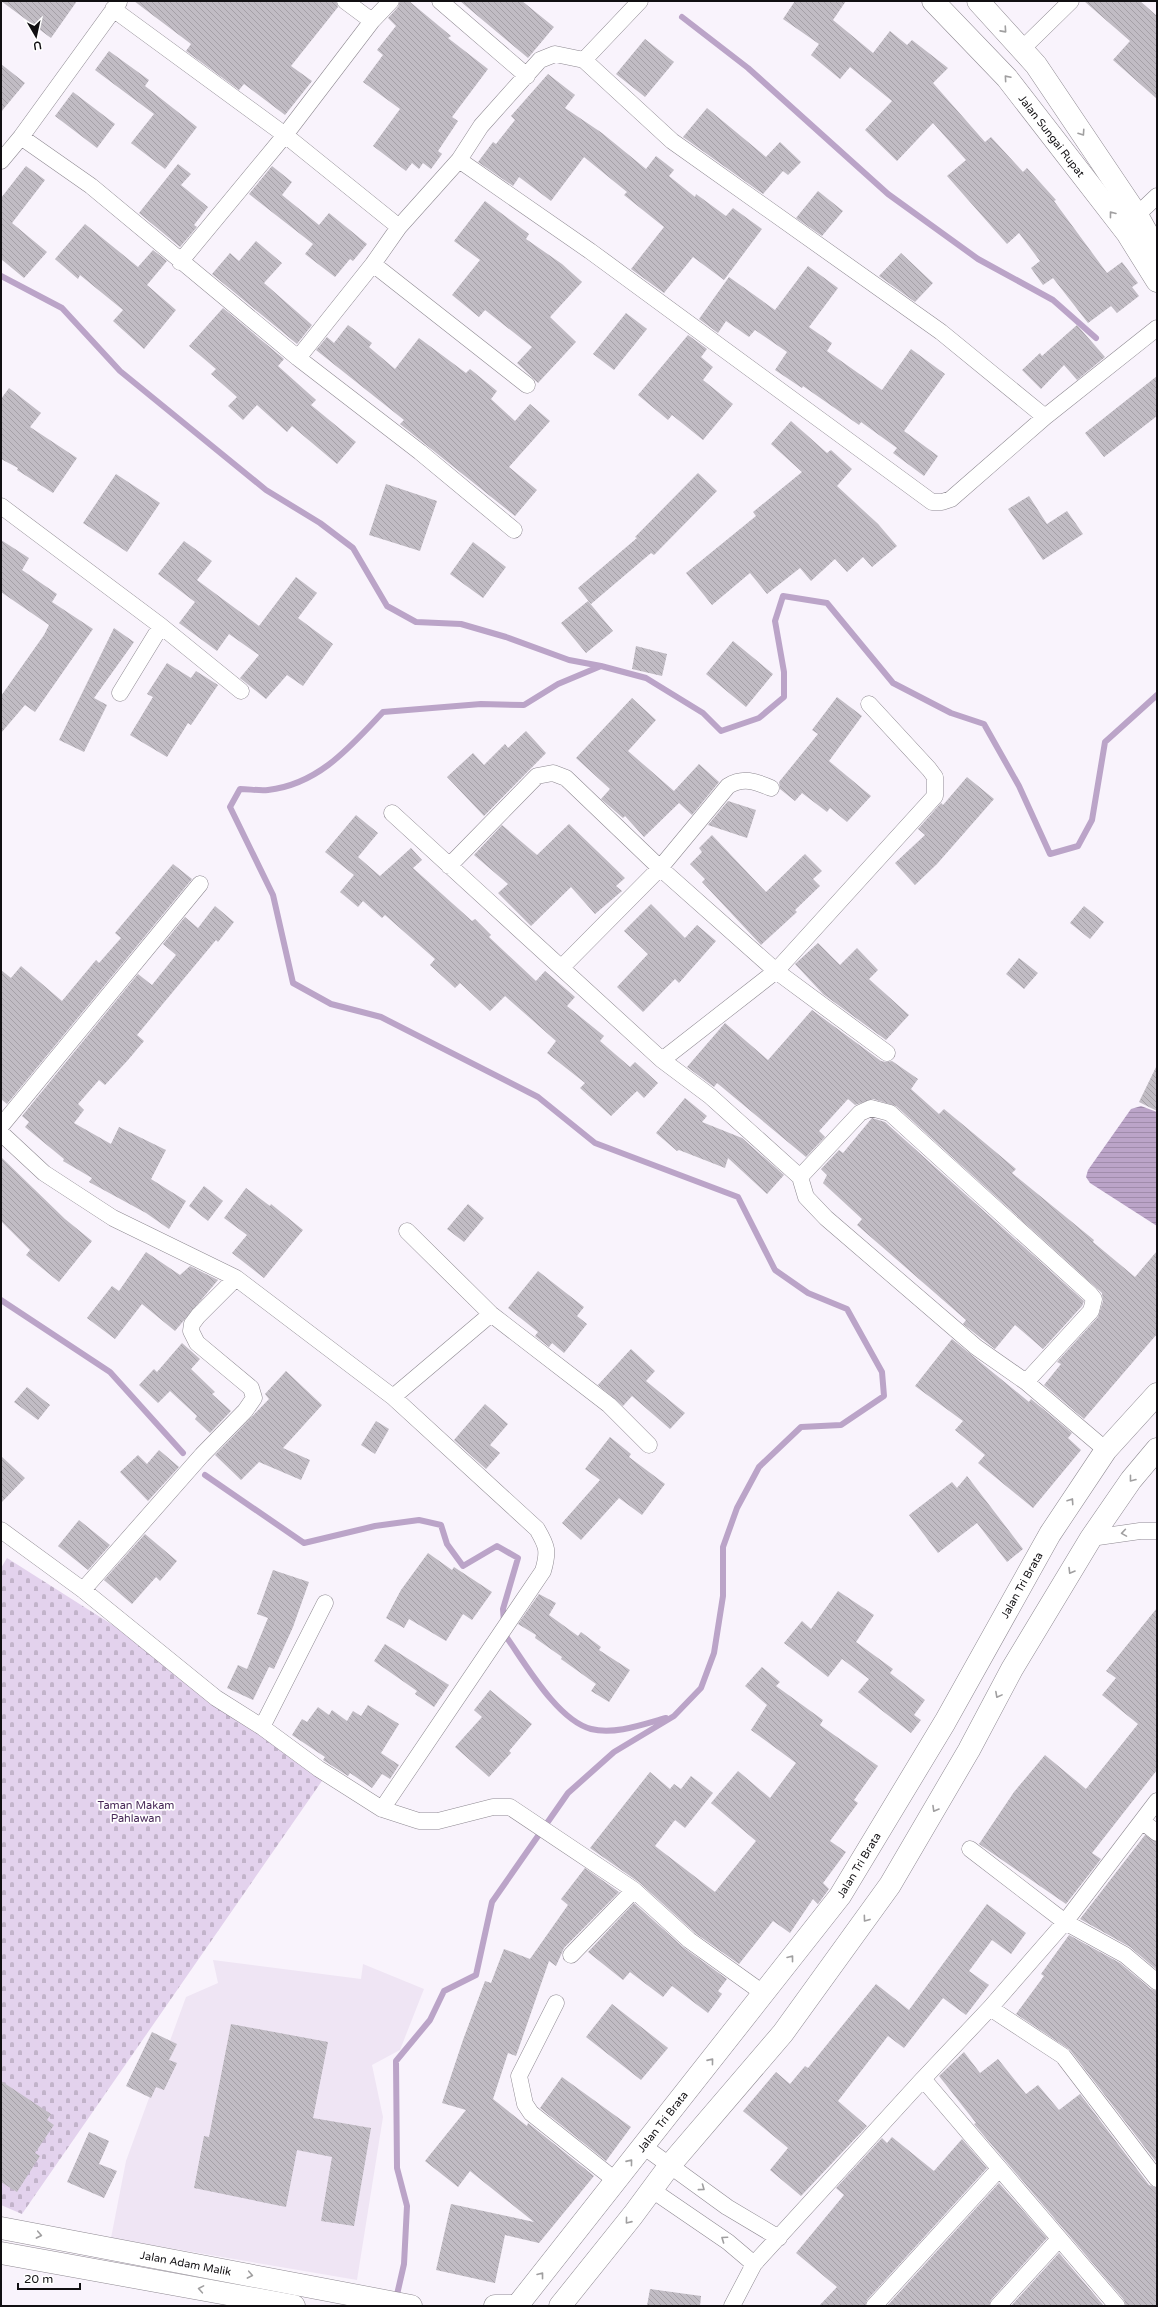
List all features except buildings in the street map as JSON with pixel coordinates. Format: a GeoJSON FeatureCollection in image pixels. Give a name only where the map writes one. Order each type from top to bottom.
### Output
{"type":"FeatureCollection","features":[{"type":"Feature","properties":{"kind":"street"},"geometry":{"type":"LineString","coordinates":[[345,1],[372,21]]}},
{"type":"Feature","properties":{"kind":"street"},"geometry":{"type":"LineString","coordinates":[[180,262],[285,135],[372,21],[391,1]]}},
{"type":"Feature","properties":{"kind":"street"},"geometry":{"type":"LineString","coordinates":[[440,1],[527,76]]}},
{"type":"Feature","properties":{"kind":"street"},"geometry":{"type":"LineString","coordinates":[[584,60],[640,1]]}},
{"type":"Feature","properties":{"kind":"street","name":"Jalan Sungai Rupat"},"geometry":{"type":"LineString","coordinates":[[934,1],[1007,78],[1132,224],[1157,251]]}},
{"type":"Feature","properties":{"kind":"street","name":"Jalan Sungai Rupat"},"geometry":{"type":"LineString","coordinates":[[978,1],[1036,65],[1132,224],[1157,281]]}},
{"type":"Feature","properties":{"kind":"street"},"geometry":{"type":"LineString","coordinates":[[1022,49],[1071,1]]}},
{"type":"Feature","properties":{"kind":"street"},"geometry":{"type":"LineString","coordinates":[[1,161],[21,137],[116,5],[285,135],[399,227]]}},
{"type":"Feature","properties":{"kind":"street"},"geometry":{"type":"LineString","coordinates":[[298,358],[373,264],[399,227],[459,160],[481,126],[540,60],[555,54],[584,60],[672,141],[941,332],[1045,417]]}},
{"type":"Feature","properties":{"kind":"street"},"geometry":{"type":"LineString","coordinates":[[21,137],[91,186],[180,262],[298,358],[420,452],[514,530]]}},
{"type":"Feature","properties":{"kind":"street"},"geometry":{"type":"LineString","coordinates":[[459,160],[590,251],[932,502],[942,502],[951,499],[1045,417],[1157,328]]}},
{"type":"Feature","properties":{"kind":"street"},"geometry":{"type":"LineString","coordinates":[[1132,224],[1157,196]]}},
{"type":"Feature","properties":{"kind":"street"},"geometry":{"type":"LineString","coordinates":[[373,264],[527,385]]}},
{"type":"Feature","properties":{"kind":"street"},"geometry":{"type":"LineString","coordinates":[[1,506],[161,626],[241,691]]}},
{"type":"Feature","properties":{"kind":"street"},"geometry":{"type":"LineString","coordinates":[[120,693],[161,626]]}},
{"type":"Feature","properties":{"kind":"street"},"geometry":{"type":"LineString","coordinates":[[662,1060],[776,970],[935,796],[935,777],[868,704]]}},
{"type":"Feature","properties":{"kind":"street"},"geometry":{"type":"LineString","coordinates":[[449,866],[537,776],[553,773],[566,778],[660,868],[776,970],[887,1053]]}},
{"type":"Feature","properties":{"kind":"street"},"geometry":{"type":"LineString","coordinates":[[562,968],[660,868],[728,786],[735,782],[750,780],[771,788]]}},
{"type":"Feature","properties":{"kind":"street"},"geometry":{"type":"LineString","coordinates":[[392,813],[662,1060],[710,1096],[800,1177],[806,1197],[826,1218],[976,1347],[1026,1382],[1106,1450]]}},
{"type":"Feature","properties":{"kind":"street"},"geometry":{"type":"LineString","coordinates":[[1,1126],[200,884]]}},
{"type":"Feature","properties":{"kind":"street"},"geometry":{"type":"LineString","coordinates":[[800,1177],[860,1113],[871,1108],[890,1113],[1090,1294],[1094,1299],[1091,1311],[1026,1382]]}},
{"type":"Feature","properties":{"kind":"street"},"geometry":{"type":"LineString","coordinates":[[1,1133],[44,1173],[113,1218],[236,1278],[393,1397],[537,1529],[547,1546],[548,1556],[544,1571],[382,1809]]}},
{"type":"Feature","properties":{"kind":"street"},"geometry":{"type":"LineString","coordinates":[[407,1231],[491,1314],[609,1405],[649,1445]]}},
{"type":"Feature","properties":{"kind":"street"},"geometry":{"type":"LineString","coordinates":[[83,1590],[202,1455],[245,1411],[254,1398],[251,1388],[197,1343],[191,1331],[192,1324],[198,1316],[236,1278]]}},
{"type":"Feature","properties":{"kind":"street"},"geometry":{"type":"LineString","coordinates":[[393,1397],[491,1314]]}},
{"type":"Feature","properties":{"kind":"street","name":"Jalan Tri Brata"},"geometry":{"type":"LineString","coordinates":[[516,2306],[615,2180],[751,2012],[763,1993],[840,1896],[921,1763],[1050,1534],[1106,1450],[1157,1394]]}},
{"type":"Feature","properties":{"kind":"street"},"geometry":{"type":"LineString","coordinates":[[560,2306],[670,2165],[783,2033],[890,1885],[969,1750],[1012,1669],[1091,1538],[1131,1480],[1157,1449]]}},
{"type":"Feature","properties":{"kind":"street"},"geometry":{"type":"LineString","coordinates":[[1,1530],[83,1590],[216,1698],[262,1727],[319,1769],[382,1809],[419,1821],[438,1821],[493,1807],[510,1806],[634,1890],[689,1940],[763,1993]]}},
{"type":"Feature","properties":{"kind":"street"},"geometry":{"type":"LineString","coordinates":[[1091,1538],[1140,1531],[1157,1531]]}},
{"type":"Feature","properties":{"kind":"street"},"geometry":{"type":"LineString","coordinates":[[262,1727],[325,1603]]}},
{"type":"Feature","properties":{"kind":"street"},"geometry":{"type":"LineString","coordinates":[[984,1650],[1012,1669]]}},
{"type":"Feature","properties":{"kind":"street"},"geometry":{"type":"LineString","coordinates":[[732,2306],[754,2264],[990,2008],[1066,1922],[1157,1801]]}},
{"type":"Feature","properties":{"kind":"street"},"geometry":{"type":"LineString","coordinates":[[1142,1821],[1157,1833]]}},
{"type":"Feature","properties":{"kind":"street"},"geometry":{"type":"LineString","coordinates":[[970,1849],[1066,1922],[1125,1955],[1157,1982]]}},
{"type":"Feature","properties":{"kind":"street"},"geometry":{"type":"LineString","coordinates":[[571,1955],[634,1890]]}},
{"type":"Feature","properties":{"kind":"street"},"geometry":{"type":"LineString","coordinates":[[556,2003],[519,2076],[525,2104],[532,2113],[615,2180]]}},
{"type":"Feature","properties":{"kind":"street"},"geometry":{"type":"LineString","coordinates":[[990,2008],[1063,2056],[1157,2179]]}},
{"type":"Feature","properties":{"kind":"street"},"geometry":{"type":"LineString","coordinates":[[923,2079],[1059,2240],[1117,2306]]}},
{"type":"Feature","properties":{"kind":"street"},"geometry":{"type":"LineString","coordinates":[[643,2146],[727,2207],[779,2238]]}},
{"type":"Feature","properties":{"kind":"street"},"geometry":{"type":"LineString","coordinates":[[874,2306],[999,2169]]}},
{"type":"Feature","properties":{"kind":"street"},"geometry":{"type":"LineString","coordinates":[[652,2190],[728,2242],[754,2264]]}},
{"type":"Feature","properties":{"kind":"street","name":"Jalan Adam Malik"},"geometry":{"type":"LineString","coordinates":[[1,2228],[411,2306]]}},
{"type":"Feature","properties":{"kind":"street"},"geometry":{"type":"LineString","coordinates":[[998,2306],[1059,2240]]}},
{"type":"Feature","properties":{"kind":"street"},"geometry":{"type":"LineString","coordinates":[[123,2276],[127,2252]]}},
{"type":"Feature","properties":{"kind":"street","name":"Jalan Adam Malik"},"geometry":{"type":"LineString","coordinates":[[1,2253],[294,2306]]}},
{"type":"Feature","properties":{"kind":"street"},"geometry":{"type":"LineString","coordinates":[[495,2306],[516,2306]]}},
{"type":"Feature","properties":{"kind":"shaded area"},"geometry":{"type":"Polygon","coordinates":[[[1141,1106],[1157,1112],[1157,1226],[1090,1183],[1086,1177],[1088,1170],[1131,1109],[1141,1106]]]}},
{"type":"Feature","properties":{"kind":"shaded area"},"geometry":{"type":"Polygon","coordinates":[[[213,1960],[361,1979],[363,1964],[424,1989],[400,2050],[372,2065],[383,2117],[357,2280],[111,2238],[126,2161],[186,1997],[218,1983],[213,1960]]]}},
{"type":"Feature","properties":{"kind":"green space","name":"Taman Makam Pahlawan"},"geometry":{"type":"Polygon","coordinates":[[[7,1558],[119,1629],[249,1727],[324,1778],[22,2214],[1,2205],[1,1568],[7,1558]]]}},
{"type":"Feature","properties":{"kind":"waterway"},"geometry":{"type":"LineString","coordinates":[[682,17],[748,68],[888,194],[978,259],[1053,300],[1096,338]]}},
{"type":"Feature","properties":{"kind":"waterway"},"geometry":{"type":"LineString","coordinates":[[1,276],[62,308],[120,371],[266,490],[320,523],[353,548],[387,606],[416,622],[461,624],[506,637],[569,660],[601,666],[646,678],[703,713],[721,731],[759,718],[784,697],[784,672],[775,621],[783,596],[827,603],[893,683],[951,713],[984,724],[1019,786],[1050,854],[1078,846],[1092,820],[1105,742],[1157,695]]}},
{"type":"Feature","properties":{"kind":"waterway"},"geometry":{"type":"LineString","coordinates":[[396,2299],[404,2264],[407,2206],[397,2168],[396,2061],[430,2020],[444,1991],[476,1975],[492,1902],[568,1793],[614,1752],[674,1716],[701,1688],[714,1653],[723,1596],[723,1547],[737,1508],[759,1467],[801,1427],[841,1425],[884,1396],[882,1372],[847,1309],[808,1293],[775,1270],[738,1197],[595,1143],[538,1097],[381,1017],[331,1004],[293,983],[273,895],[230,807],[240,789],[268,790],[303,780],[318,772],[346,750],[383,712],[481,704],[524,705],[558,684],[601,666]]}},
{"type":"Feature","properties":{"kind":"waterway"},"geometry":{"type":"LineString","coordinates":[[1,1300],[110,1372],[183,1453]]}},
{"type":"Feature","properties":{"kind":"waterway"},"geometry":{"type":"LineString","coordinates":[[205,1475],[304,1543],[375,1526],[419,1520],[441,1525],[447,1544],[463,1566],[497,1546],[518,1558],[503,1609],[504,1623]]}},
{"type":"Feature","properties":{"kind":"waterway"},"geometry":{"type":"LineString","coordinates":[[505,1632],[505,1635],[532,1675],[554,1703],[578,1724],[591,1729],[610,1731],[639,1726],[666,1718]]}}]}
